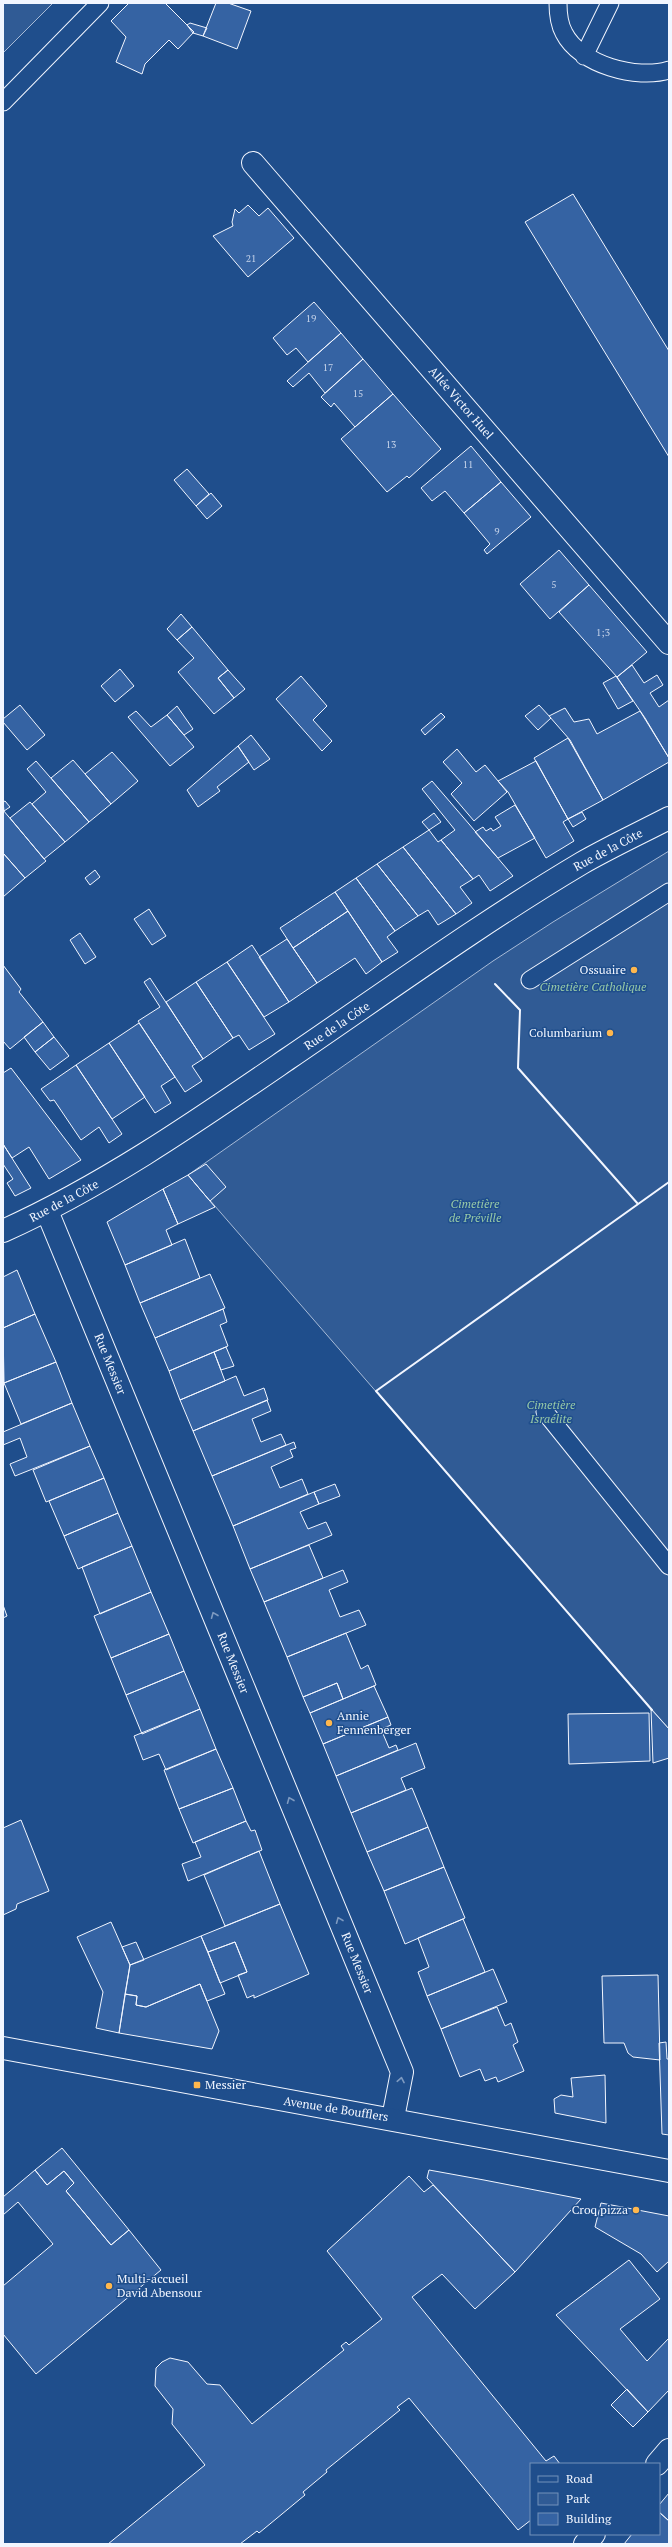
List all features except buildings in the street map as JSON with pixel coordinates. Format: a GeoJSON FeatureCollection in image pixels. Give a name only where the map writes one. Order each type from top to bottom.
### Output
{"type":"FeatureCollection","features":[{"type":"Feature","properties":{"kind":"street","name":"Allée Victor Huel"},"geometry":{"type":"LineString","coordinates":[[253,163],[669,642]]}},
{"type":"Feature","properties":{"kind":"street","name":"Rue de la Côte"},"geometry":{"type":"LineString","coordinates":[[3,1232],[47,1211],[112,1175],[179,1133],[493,919],[583,862],[669,818]]}},
{"type":"Feature","properties":{"kind":"street","name":"Rue Messier"},"geometry":{"type":"LineString","coordinates":[[47,1211],[402,2072],[393,2118]]}},
{"type":"Feature","properties":{"kind":"street","name":"Avenue de Boufflers"},"geometry":{"type":"LineString","coordinates":[[3,2048],[197,2086],[393,2118],[669,2171]]}},
{"type":"Feature","properties":{"kind":"street"},"geometry":{"type":"LineString","coordinates":[[658,2463],[669,2450]]}},
{"type":"Feature","properties":{"kind":"street"},"geometry":{"type":"LineString","coordinates":[[585,2544],[593,2535]]}},
{"type":"Feature","properties":{"kind":"lane"},"geometry":{"type":"LineString","coordinates":[[3,102],[100,3]]}},
{"type":"Feature","properties":{"kind":"lane"},"geometry":{"type":"LineString","coordinates":[[558,3],[559,18],[564,34],[584,56],[612,67],[635,73],[658,73],[669,70]]}},
{"type":"Feature","properties":{"kind":"lane"},"geometry":{"type":"LineString","coordinates":[[584,56],[610,3]]}},
{"type":"Feature","properties":{"kind":"lane"},"geometry":{"type":"LineString","coordinates":[[530,980],[669,892]]}},
{"type":"Feature","properties":{"kind":"lane"},"geometry":{"type":"LineString","coordinates":[[545,1412],[669,1566]]}},
{"type":"Feature","properties":{"kind":"green space"},"geometry":{"type":"Polygon","coordinates":[[[3,3],[53,3],[3,53],[3,3]]]}},
{"type":"Feature","properties":{"kind":"green space","name":"Cimetière de Préville"},"geometry":{"type":"Polygon","coordinates":[[[669,851],[669,1729],[188,1175],[493,961],[553,922],[669,851]]]}},
{"type":"Feature","properties":{"kind":"wall"},"geometry":{"type":"LineString","coordinates":[[495,984],[520,1010],[518,1068],[638,1204]]}},
{"type":"Feature","properties":{"kind":"wall"},"geometry":{"type":"LineString","coordinates":[[652,1710],[376,1391],[669,1182]]}},
{"type":"Feature","properties":{"kind":"place","name":"Ossuaire"},"geometry":{"type":"Point","coordinates":[634,970]}},
{"type":"Feature","properties":{"kind":"place","name":"Columbarium"},"geometry":{"type":"Point","coordinates":[610,1033]}},
{"type":"Feature","properties":{"kind":"place","name":"Annie Fennenberger"},"geometry":{"type":"Point","coordinates":[329,1723]}},
{"type":"Feature","properties":{"kind":"place","name":"Messier"},"geometry":{"type":"Point","coordinates":[197,2085]}},
{"type":"Feature","properties":{"kind":"place","name":"Croq pizza"},"geometry":{"type":"Point","coordinates":[636,2210]}},
{"type":"Feature","properties":{"kind":"place","name":"Multi-accueil David Abensour"},"geometry":{"type":"Point","coordinates":[109,2286]}},
{"type":"Feature","properties":{"kind":"park label","name":"Cimetière Catholique"},"geometry":{"type":"Point","coordinates":[593,987]}},
{"type":"Feature","properties":{"kind":"park label","name":"Cimetière Israélite"},"geometry":{"type":"Point","coordinates":[551,1412]}}]}
